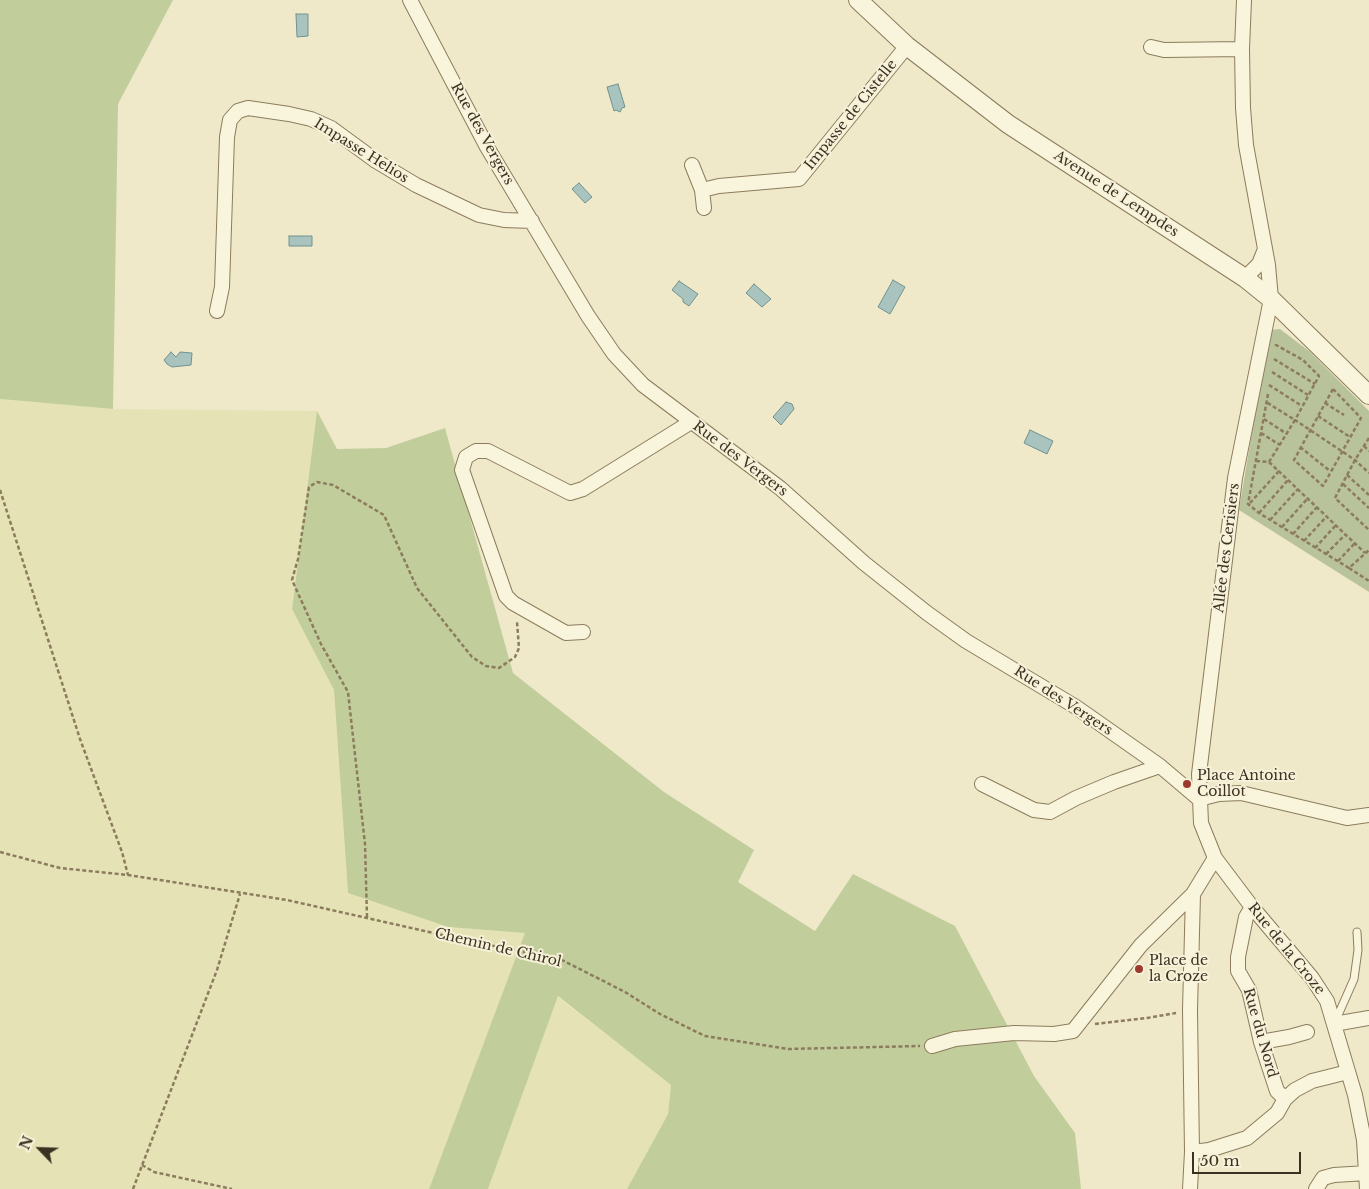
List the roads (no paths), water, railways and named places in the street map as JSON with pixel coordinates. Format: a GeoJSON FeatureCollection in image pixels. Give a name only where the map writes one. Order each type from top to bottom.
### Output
{"type":"FeatureCollection","features":[{"type":"Feature","properties":{"kind":"street","name":"Rue des Vergers"},"geometry":{"type":"LineString","coordinates":[[410,0],[487,146],[588,316],[614,354],[643,384],[780,488],[864,563],[927,613],[966,641],[1076,708],[1160,766],[1199,799]]}},
{"type":"Feature","properties":{"kind":"street","name":"Avenue de Lempdes"},"geometry":{"type":"LineString","coordinates":[[858,0],[907,46],[1008,124],[1245,278],[1271,299],[1369,395]]}},
{"type":"Feature","properties":{"kind":"street","name":"Allée des Cerisiers"},"geometry":{"type":"LineString","coordinates":[[1199,799],[1199,774],[1235,478],[1271,299],[1268,265],[1246,145],[1242,49],[1244,0]]}},
{"type":"Feature","properties":{"kind":"street","name":"Impasse de Cistelle"},"geometry":{"type":"LineString","coordinates":[[702,190],[718,186],[799,179],[907,46]]}},
{"type":"Feature","properties":{"kind":"street"},"geometry":{"type":"LineString","coordinates":[[1151,47],[1164,50],[1242,49]]}},
{"type":"Feature","properties":{"kind":"street","name":"Impasse Helios"},"geometry":{"type":"LineString","coordinates":[[217,311],[222,287],[227,137],[230,120],[238,111],[248,108],[311,119],[330,128],[376,161],[416,185],[479,215],[504,220],[532,221]]}},
{"type":"Feature","properties":{"kind":"street"},"geometry":{"type":"LineString","coordinates":[[692,165],[702,190],[704,208]]}},
{"type":"Feature","properties":{"kind":"street"},"geometry":{"type":"LineString","coordinates":[[1245,278],[1259,264],[1264,248]]}},
{"type":"Feature","properties":{"kind":"street"},"geometry":{"type":"LineString","coordinates":[[583,632],[566,633],[513,603],[506,596],[462,470],[466,457],[476,451],[488,451],[570,493],[583,489],[691,422]]}},
{"type":"Feature","properties":{"kind":"street"},"geometry":{"type":"LineString","coordinates":[[982,784],[1034,810],[1050,812],[1076,798],[1114,782],[1160,766]]}},
{"type":"Feature","properties":{"kind":"street"},"geometry":{"type":"LineString","coordinates":[[932,1046],[955,1039],[1014,1033],[1054,1034],[1073,1031],[1141,945],[1193,894],[1215,858],[1201,823],[1199,799],[1219,794],[1241,793],[1346,818],[1369,815]]}},
{"type":"Feature","properties":{"kind":"street","name":"Rue de la Croze"},"geometry":{"type":"LineString","coordinates":[[1215,858],[1252,907],[1312,978],[1327,1001],[1355,1095],[1364,1140],[1367,1189]]}},
{"type":"Feature","properties":{"kind":"street"},"geometry":{"type":"LineString","coordinates":[[1190,1189],[1192,1152],[1190,1010],[1193,894]]}},
{"type":"Feature","properties":{"kind":"street","name":"Rue du Nord"},"geometry":{"type":"LineString","coordinates":[[1252,907],[1246,917],[1238,957],[1238,971],[1249,990],[1276,1091],[1285,1100]]}},
{"type":"Feature","properties":{"kind":"street"},"geometry":{"type":"LineString","coordinates":[[1334,1024],[1369,1018]]}},
{"type":"Feature","properties":{"kind":"street"},"geometry":{"type":"LineString","coordinates":[[1262,1042],[1306,1032]]}},
{"type":"Feature","properties":{"kind":"street"},"geometry":{"type":"LineString","coordinates":[[1192,1152],[1209,1150],[1247,1138],[1277,1112],[1295,1090],[1312,1081],[1348,1072]]}},
{"type":"Feature","properties":{"kind":"street"},"geometry":{"type":"LineString","coordinates":[[1316,1189],[1323,1178],[1367,1168]]}},
{"type":"Feature","properties":{"kind":"lane"},"geometry":{"type":"LineString","coordinates":[[1334,1024],[1354,979],[1358,950],[1357,932]]}},
{"type":"Feature","properties":{"kind":"water"},"geometry":{"type":"Polygon","coordinates":[[[296,14],[308,14],[308,36],[297,37],[296,14]]]}},
{"type":"Feature","properties":{"kind":"water"},"geometry":{"type":"Polygon","coordinates":[[[618,84],[625,107],[620,112],[614,111],[607,87],[618,84]]]}},
{"type":"Feature","properties":{"kind":"water"},"geometry":{"type":"Polygon","coordinates":[[[579,183],[592,197],[585,203],[572,189],[579,183]]]}},
{"type":"Feature","properties":{"kind":"water"},"geometry":{"type":"Polygon","coordinates":[[[289,236],[312,236],[312,246],[289,246],[289,236]]]}},
{"type":"Feature","properties":{"kind":"water"},"geometry":{"type":"Polygon","coordinates":[[[893,280],[905,287],[890,314],[878,307],[893,280]]]}},
{"type":"Feature","properties":{"kind":"water"},"geometry":{"type":"Polygon","coordinates":[[[679,281],[698,294],[689,306],[672,290],[679,281]]]}},
{"type":"Feature","properties":{"kind":"water"},"geometry":{"type":"Polygon","coordinates":[[[754,284],[771,299],[762,307],[746,293],[754,284]]]}},
{"type":"Feature","properties":{"kind":"water"},"geometry":{"type":"Polygon","coordinates":[[[171,352],[176,357],[180,352],[192,353],[191,365],[172,367],[167,364],[164,360],[171,352]]]}},
{"type":"Feature","properties":{"kind":"water"},"geometry":{"type":"Polygon","coordinates":[[[786,402],[792,404],[794,409],[781,425],[773,417],[786,402]]]}},
{"type":"Feature","properties":{"kind":"water"},"geometry":{"type":"Polygon","coordinates":[[[1030,430],[1053,441],[1047,454],[1024,443],[1030,430]]]}},
{"type":"Feature","properties":{"kind":"place","name":"Place Antoine Coillot"},"geometry":{"type":"Point","coordinates":[1187,784]}},
{"type":"Feature","properties":{"kind":"place","name":"Place de la Croze"},"geometry":{"type":"Point","coordinates":[1139,969]}}]}
